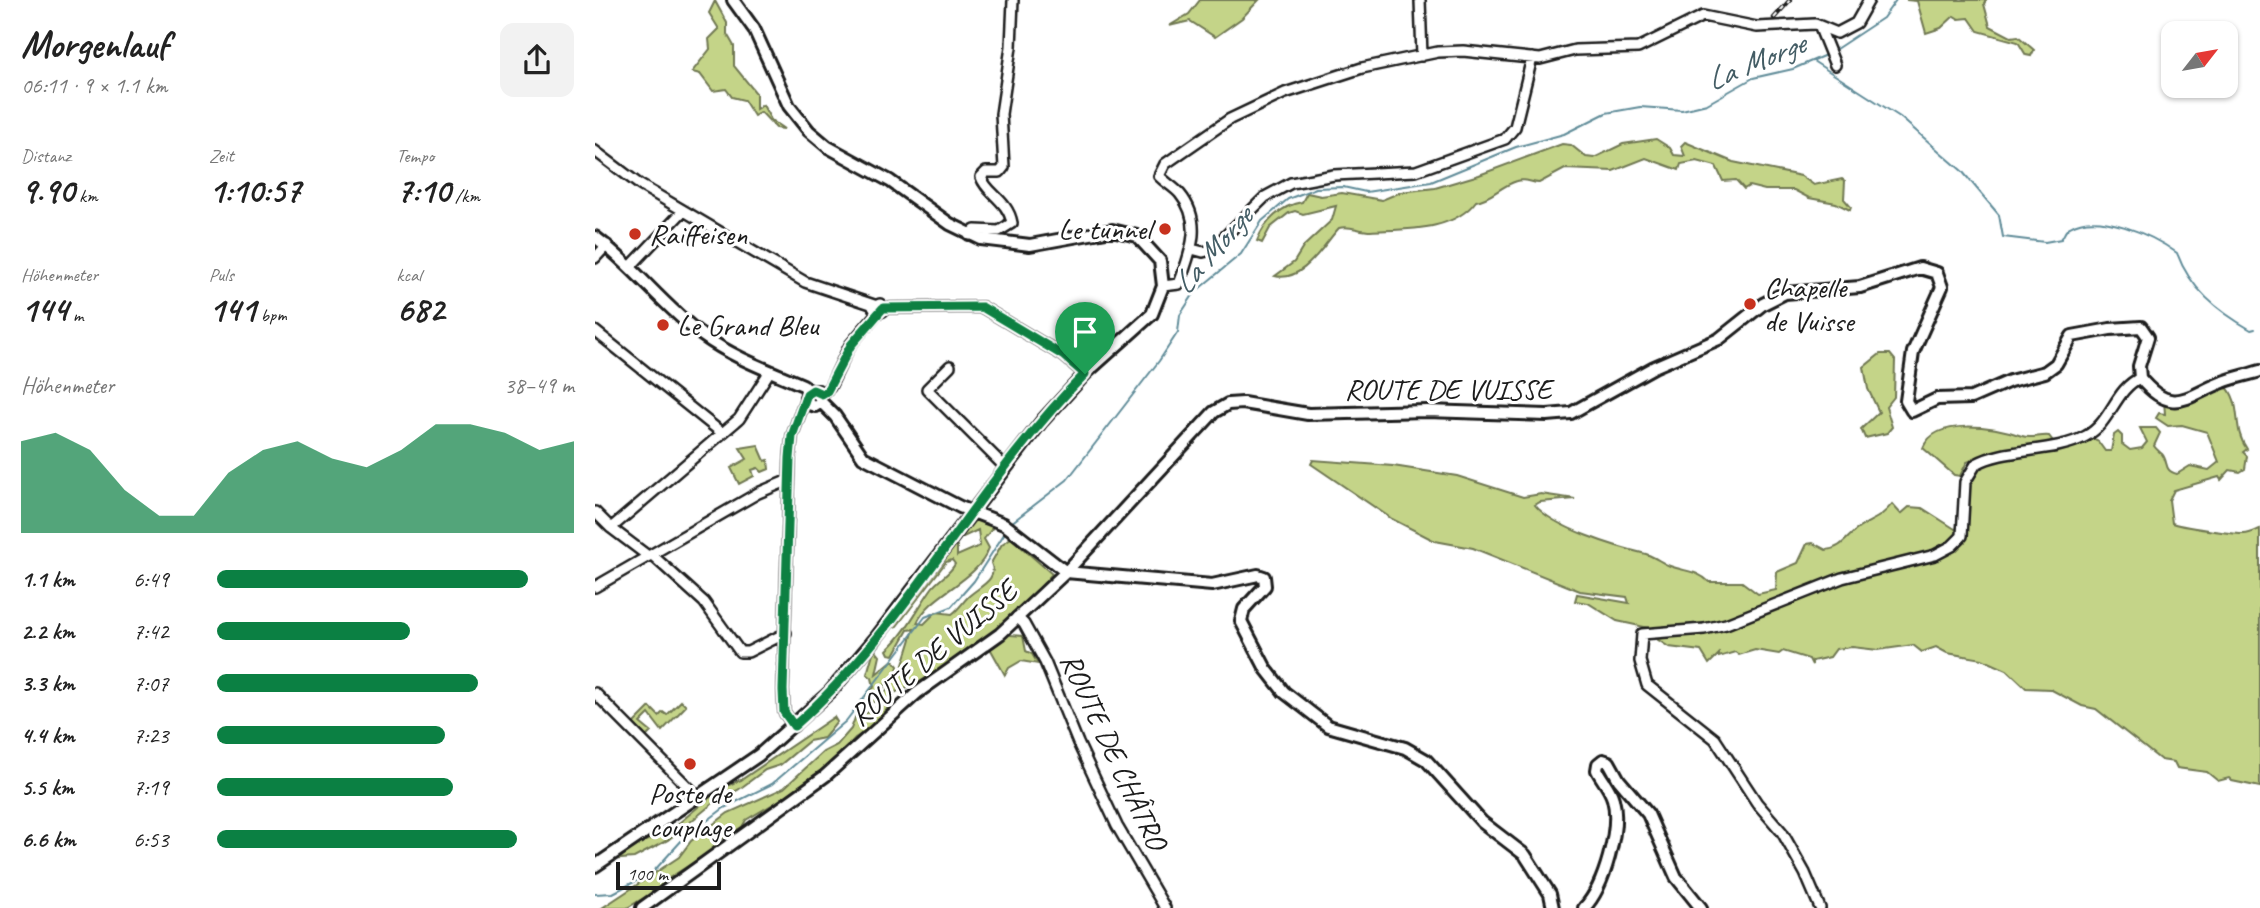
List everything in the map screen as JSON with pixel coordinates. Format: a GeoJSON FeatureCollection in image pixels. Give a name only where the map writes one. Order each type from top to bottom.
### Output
{"type":"FeatureCollection","features":[{"type":"Feature","properties":{"kind":"street"},"geometry":{"type":"LineString","coordinates":[[595,866],[759,755],[830,692],[875,639],[1042,421],[1085,374],[1146,321],[1157,305],[1163,286],[1163,270],[1155,253],[1137,236],[1126,232],[1102,231],[1046,243],[1015,245],[969,235],[890,181],[828,147],[809,131],[784,98],[754,29],[733,0]]}},
{"type":"Feature","properties":{"kind":"street"},"geometry":{"type":"LineString","coordinates":[[969,235],[975,230],[999,231],[1012,223],[1000,197],[984,184],[981,177],[986,172],[1000,172],[1004,167],[1001,114],[1012,39],[1013,0]]}},
{"type":"Feature","properties":{"kind":"street"},"geometry":{"type":"LineString","coordinates":[[1420,0],[1422,56]]}},
{"type":"Feature","properties":{"kind":"street"},"geometry":{"type":"LineString","coordinates":[[1163,286],[1179,284],[1194,236],[1188,205],[1173,186],[1159,176],[1160,170],[1172,158],[1230,119],[1276,97],[1333,76],[1422,56],[1463,51],[1550,58],[1575,50],[1638,48],[1654,43],[1695,18],[1703,16],[1763,27],[1810,24],[1829,32],[1847,29],[1864,13],[1870,0]]}},
{"type":"Feature","properties":{"kind":"street"},"geometry":{"type":"LineString","coordinates":[[1820,26],[1834,62]]}},
{"type":"Feature","properties":{"kind":"street"},"geometry":{"type":"LineString","coordinates":[[1192,249],[1203,252],[1211,250],[1265,197],[1291,183],[1334,175],[1416,171],[1505,139],[1515,127],[1532,58]]}},
{"type":"Feature","properties":{"kind":"street"},"geometry":{"type":"LineString","coordinates":[[595,151],[635,182],[805,282],[878,309],[982,307],[1064,356],[1085,374]]}},
{"type":"Feature","properties":{"kind":"street"},"geometry":{"type":"LineString","coordinates":[[631,266],[683,211]]}},
{"type":"Feature","properties":{"kind":"street"},"geometry":{"type":"LineString","coordinates":[[595,237],[631,266],[700,334],[726,351],[803,385],[809,403],[819,401]]}},
{"type":"Feature","properties":{"kind":"street"},"geometry":{"type":"LineString","coordinates":[[595,258],[607,245]]}},
{"type":"Feature","properties":{"kind":"street","name":"ROUTE DE VUISSE"},"geometry":{"type":"LineString","coordinates":[[642,908],[825,776],[917,693],[994,639],[1066,572],[1213,412],[1228,404],[1243,403],[1308,414],[1427,411],[1547,415],[1571,413],[1654,368],[1719,339],[1773,298],[1797,292],[1860,287],[1920,268],[1936,272],[1942,288],[1912,355],[1906,401],[1912,411],[1937,398],[1971,398],[2010,381],[2042,374],[2054,366],[2070,338],[2110,328],[2136,326],[2146,332],[2149,343],[2139,366],[2140,378]]}},
{"type":"Feature","properties":{"kind":"street"},"geometry":{"type":"LineString","coordinates":[[798,417],[819,401],[830,387],[851,345],[878,309]]}},
{"type":"Feature","properties":{"kind":"street"},"geometry":{"type":"LineString","coordinates":[[595,331],[722,433]]}},
{"type":"Feature","properties":{"kind":"street"},"geometry":{"type":"LineString","coordinates":[[950,366],[927,389],[1005,467]]}},
{"type":"Feature","properties":{"kind":"street"},"geometry":{"type":"LineString","coordinates":[[611,528],[744,413],[770,371]]}},
{"type":"Feature","properties":{"kind":"street"},"geometry":{"type":"LineString","coordinates":[[1819,908],[1805,873],[1782,832],[1757,803],[1715,739],[1647,685],[1640,661],[1639,645],[1642,634],[1704,629],[1725,624],[1842,578],[1907,564],[1947,550],[1962,536],[1965,482],[1976,464],[2084,438],[2103,424],[2124,391],[2140,378],[2162,396],[2183,401],[2221,382],[2260,371]]}},
{"type":"Feature","properties":{"kind":"street"},"geometry":{"type":"LineString","coordinates":[[794,726],[784,712],[789,480],[792,436],[808,394]]}},
{"type":"Feature","properties":{"kind":"street"},"geometry":{"type":"LineString","coordinates":[[819,401],[835,416],[863,457],[971,511],[1004,524],[1066,572],[1212,585],[1258,575],[1264,577],[1265,586],[1244,609],[1241,621],[1261,660],[1279,686],[1328,726],[1405,748],[1426,760],[1482,822],[1525,855],[1550,894],[1553,908]]}},
{"type":"Feature","properties":{"kind":"street"},"geometry":{"type":"LineString","coordinates":[[595,587],[758,493],[789,480]]}},
{"type":"Feature","properties":{"kind":"street"},"geometry":{"type":"LineString","coordinates":[[595,512],[611,528],[650,556],[704,602],[740,652],[748,652],[786,633]]}},
{"type":"Feature","properties":{"kind":"street","name":"ROUTE DE CHÂTRO"},"geometry":{"type":"LineString","coordinates":[[1017,617],[1024,624],[1044,661],[1077,743],[1117,826],[1165,908]]}},
{"type":"Feature","properties":{"kind":"street"},"geometry":{"type":"LineString","coordinates":[[595,693],[698,796]]}},
{"type":"Feature","properties":{"kind":"street"},"geometry":{"type":"LineString","coordinates":[[1584,908],[1601,884],[1614,823],[1614,800],[1597,770],[1598,764],[1603,760],[1609,762],[1619,779],[1648,814],[1676,877],[1701,908]]}},
{"type":"Feature","properties":{"kind":"green space"},"geometry":{"type":"Polygon","coordinates":[[[1200,0],[1259,0],[1242,18],[1215,37],[1190,21],[1169,26],[1189,14],[1200,0]]]}},
{"type":"Feature","properties":{"kind":"green space"},"geometry":{"type":"Polygon","coordinates":[[[1906,0],[1986,0],[1984,4],[1990,26],[2011,37],[2018,36],[2034,50],[2031,56],[2026,55],[2018,42],[1978,31],[1969,18],[1959,19],[1954,16],[1941,28],[1926,33],[1917,1],[1906,0]]]}},
{"type":"Feature","properties":{"kind":"green space"},"geometry":{"type":"Polygon","coordinates":[[[715,1],[727,23],[727,34],[734,46],[734,66],[756,93],[756,109],[763,105],[771,120],[784,129],[776,128],[761,112],[754,116],[744,100],[732,97],[726,89],[713,91],[700,74],[692,72],[710,49],[709,39],[719,29],[709,13],[715,1]]]}},
{"type":"Feature","properties":{"kind":"green space"},"geometry":{"type":"Polygon","coordinates":[[[1656,139],[1670,148],[1674,155],[1685,156],[1681,146],[1685,142],[1733,162],[1801,176],[1814,185],[1842,179],[1845,181],[1844,199],[1851,207],[1850,210],[1836,203],[1809,198],[1794,190],[1765,190],[1749,186],[1744,189],[1736,180],[1723,181],[1716,166],[1697,161],[1681,164],[1679,170],[1646,158],[1613,171],[1565,169],[1539,183],[1517,181],[1476,201],[1466,211],[1442,224],[1413,229],[1371,231],[1339,228],[1311,261],[1295,274],[1285,277],[1275,276],[1294,262],[1304,246],[1332,220],[1336,206],[1303,214],[1295,211],[1289,213],[1270,228],[1262,243],[1257,241],[1264,227],[1275,216],[1302,202],[1307,193],[1321,196],[1342,193],[1382,200],[1401,192],[1435,188],[1479,175],[1562,144],[1571,145],[1586,157],[1594,158],[1623,144],[1656,139]]]}},
{"type":"Feature","properties":{"kind":"green space"},"geometry":{"type":"Polygon","coordinates":[[[1880,354],[1890,354],[1895,360],[1894,397],[1886,407],[1892,427],[1887,433],[1865,438],[1861,429],[1879,412],[1868,389],[1864,367],[1880,354]]]}},
{"type":"Feature","properties":{"kind":"green space"},"geometry":{"type":"Polygon","coordinates":[[[2224,384],[2234,399],[2239,433],[2247,449],[2243,452],[2247,456],[2245,469],[2240,472],[2230,470],[2221,480],[2219,477],[2174,490],[2169,500],[2172,523],[2239,534],[2260,529],[2260,787],[2229,778],[2218,781],[2207,772],[2177,768],[2174,762],[2161,760],[2096,709],[2082,706],[2050,689],[2026,688],[2007,670],[1982,659],[1947,653],[1936,647],[1922,652],[1913,645],[1878,650],[1852,647],[1836,649],[1830,657],[1812,661],[1812,665],[1809,659],[1783,651],[1779,654],[1755,650],[1739,655],[1735,652],[1719,657],[1719,654],[1709,664],[1701,651],[1669,647],[1655,638],[1645,638],[1654,629],[1617,621],[1588,603],[1575,601],[1577,594],[1629,603],[1627,597],[1580,591],[1473,548],[1435,541],[1392,519],[1311,464],[1313,460],[1393,466],[1457,476],[1523,497],[1541,494],[1575,499],[1540,502],[1535,505],[1556,521],[1586,536],[1646,554],[1670,566],[1696,573],[1709,582],[1742,582],[1758,594],[1776,590],[1777,572],[1798,563],[1807,544],[1813,543],[1826,550],[1837,547],[1859,528],[1884,513],[1892,504],[1901,514],[1909,507],[1922,508],[1955,529],[1966,525],[1969,482],[1986,455],[1967,462],[1960,476],[1954,475],[1923,448],[1930,438],[1940,431],[1982,427],[2025,437],[2049,436],[2056,445],[2087,437],[2097,440],[2105,451],[2111,451],[2114,435],[2118,432],[2122,436],[2122,444],[2130,450],[2142,448],[2147,442],[2140,428],[2156,428],[2160,433],[2154,446],[2164,457],[2170,471],[2177,474],[2190,466],[2209,470],[2219,462],[2207,432],[2182,425],[2168,426],[2156,418],[2159,413],[2165,414],[2164,401],[2224,384]]]}},
{"type":"Feature","properties":{"kind":"green space"},"geometry":{"type":"Polygon","coordinates":[[[758,445],[765,461],[768,460],[769,469],[762,472],[758,468],[752,470],[754,476],[739,484],[731,468],[747,459],[740,448],[758,445]]]}},
{"type":"Feature","properties":{"kind":"green space"},"geometry":{"type":"Polygon","coordinates":[[[979,519],[994,526],[984,539],[989,548],[983,560],[975,570],[932,603],[917,623],[924,624],[936,612],[952,614],[990,579],[993,569],[991,563],[1002,544],[1011,538],[1052,574],[1022,607],[1009,632],[1011,635],[1023,636],[1026,651],[1032,654],[1038,664],[1021,661],[1009,668],[1005,675],[991,650],[974,649],[937,674],[896,692],[890,696],[887,709],[876,725],[855,738],[835,760],[780,800],[746,820],[742,827],[718,841],[713,850],[627,908],[602,908],[679,857],[691,841],[728,813],[784,788],[823,752],[837,745],[851,729],[856,715],[874,711],[891,683],[887,682],[875,702],[868,701],[867,696],[874,687],[872,678],[867,674],[873,653],[876,651],[880,656],[876,674],[893,660],[898,666],[897,671],[902,668],[914,629],[908,630],[894,655],[887,650],[906,628],[932,588],[953,568],[955,564],[952,560],[946,562],[897,626],[891,628],[954,544],[957,546],[957,556],[980,546],[978,530],[961,538],[970,523],[979,519]]]}},
{"type":"Feature","properties":{"kind":"green space"},"geometry":{"type":"Polygon","coordinates":[[[681,701],[686,706],[662,731],[649,714],[640,723],[651,732],[646,737],[633,724],[650,707],[659,716],[663,712],[667,715],[681,701]]]}},
{"type":"Feature","properties":{"kind":"green space"},"geometry":{"type":"Polygon","coordinates":[[[834,717],[837,722],[824,738],[809,741],[780,765],[765,770],[738,790],[717,800],[668,840],[634,858],[620,859],[630,849],[665,833],[713,795],[741,780],[834,717]]]}},
{"type":"Feature","properties":{"kind":"waterway","name":"La Morge"},"geometry":{"type":"LineString","coordinates":[[1833,51],[1883,18],[1896,0]]}},
{"type":"Feature","properties":{"kind":"waterway","name":"La Morge"},"geometry":{"type":"LineString","coordinates":[[1011,523],[1067,480],[1159,361],[1178,332],[1180,315],[1195,292],[1241,254],[1262,221],[1288,199],[1316,188],[1343,187],[1366,192],[1431,182],[1516,147],[1564,134],[1606,113],[1640,107],[1682,110],[1707,104],[1753,78],[1793,69],[1828,54]]}},
{"type":"Feature","properties":{"kind":"waterway"},"geometry":{"type":"LineString","coordinates":[[1813,61],[1900,117],[1962,171],[1999,215],[2003,237],[2045,242],[2061,239],[2068,228],[2082,222],[2095,221],[2140,232],[2177,253],[2189,278],[2207,298],[2239,323],[2251,330],[2255,329]]}},
{"type":"Feature","properties":{"kind":"waterway","name":"La Morge"},"geometry":{"type":"LineString","coordinates":[[595,894],[613,893],[653,872],[683,839],[724,808],[772,784],[846,721],[925,617],[951,607],[974,581],[1006,531]]}},
{"type":"Feature","properties":{"kind":"railway"},"geometry":{"type":"LineString","coordinates":[[1774,18],[1790,0]]}},
{"type":"Feature","properties":{"kind":"place","name":"Le tunnel"},"geometry":{"type":"Point","coordinates":[1165,229]}},
{"type":"Feature","properties":{"kind":"place","name":"Raiffeisen"},"geometry":{"type":"Point","coordinates":[635,234]}},
{"type":"Feature","properties":{"kind":"place","name":"Chapelle de Vuisse"},"geometry":{"type":"Point","coordinates":[1750,304]}},
{"type":"Feature","properties":{"kind":"place","name":"Le Grand Bleu"},"geometry":{"type":"Point","coordinates":[663,325]}},
{"type":"Feature","properties":{"kind":"place","name":"Poste de couplage"},"geometry":{"type":"Point","coordinates":[690,764]}},
{"type":"Feature","properties":{"kind":"route"},"geometry":{"type":"LineString","coordinates":[[982,307],[1064,356],[1085,374],[1042,421],[875,639],[830,692],[794,726],[784,712],[783,690],[790,458],[794,426],[807,394],[813,390],[822,394],[827,391],[851,345],[883,308],[982,307]]}}]}
